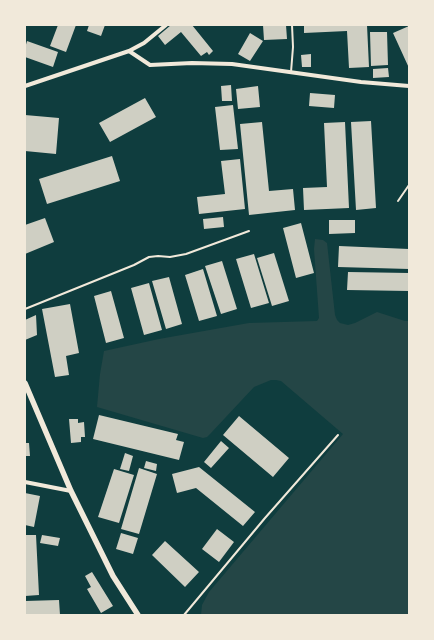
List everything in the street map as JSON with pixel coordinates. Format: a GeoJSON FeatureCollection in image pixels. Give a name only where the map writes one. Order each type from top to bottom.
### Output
{"type":"FeatureCollection","features":[{"type":"Feature","properties":{"kind":"street"},"geometry":{"type":"LineString","coordinates":[[25,86],[128,51],[144,43],[166,25]]}},
{"type":"Feature","properties":{"kind":"street"},"geometry":{"type":"LineString","coordinates":[[128,51],[150,65],[192,63],[232,64],[361,82],[409,86]]}},
{"type":"Feature","properties":{"kind":"street"},"geometry":{"type":"LineString","coordinates":[[25,383],[71,491],[114,576],[138,615]]}},
{"type":"Feature","properties":{"kind":"street"},"geometry":{"type":"LineString","coordinates":[[25,482],[71,491]]}},
{"type":"Feature","properties":{"kind":"lane"},"geometry":{"type":"LineString","coordinates":[[291,73],[293,47],[292,25]]}},
{"type":"Feature","properties":{"kind":"lane"},"geometry":{"type":"LineString","coordinates":[[398,201],[409,185]]}},
{"type":"Feature","properties":{"kind":"lane"},"geometry":{"type":"LineString","coordinates":[[25,309],[134,265],[149,257],[170,257],[186,254],[249,232]]}},
{"type":"Feature","properties":{"kind":"lane"},"geometry":{"type":"LineString","coordinates":[[184,615],[260,524],[338,435]]}},
{"type":"Feature","properties":{"kind":"shaded area"},"geometry":{"type":"Polygon","coordinates":[[[315,239],[323,240],[327,243],[335,315],[340,323],[348,325],[355,323],[377,312],[409,321],[409,615],[201,615],[202,605],[209,592],[343,434],[281,381],[276,380],[271,380],[254,387],[207,437],[203,438],[97,407],[104,351],[159,339],[249,323],[317,321],[319,318],[314,249],[315,239]]]}},
{"type":"Feature","properties":{"kind":"building"},"geometry":{"type":"Polygon","coordinates":[[[58,25],[76,25],[66,52],[50,46],[58,25]]]}},
{"type":"Feature","properties":{"kind":"building"},"geometry":{"type":"Polygon","coordinates":[[[89,25],[105,25],[101,36],[87,31],[89,25]]]}},
{"type":"Feature","properties":{"kind":"building"},"geometry":{"type":"Polygon","coordinates":[[[171,25],[192,25],[213,51],[209,55],[207,52],[201,56],[181,32],[165,45],[158,36],[171,25]]]}},
{"type":"Feature","properties":{"kind":"building"},"geometry":{"type":"Polygon","coordinates":[[[263,25],[286,25],[287,39],[264,40],[263,25]]]}},
{"type":"Feature","properties":{"kind":"building"},"geometry":{"type":"Polygon","coordinates":[[[304,25],[367,25],[369,67],[349,68],[347,31],[304,33],[304,25]]]}},
{"type":"Feature","properties":{"kind":"building"},"geometry":{"type":"Polygon","coordinates":[[[409,26],[409,68],[393,33],[409,26]]]}},
{"type":"Feature","properties":{"kind":"building"},"geometry":{"type":"Polygon","coordinates":[[[370,32],[387,32],[388,65],[371,66],[370,32]]]}},
{"type":"Feature","properties":{"kind":"building"},"geometry":{"type":"Polygon","coordinates":[[[250,33],[263,41],[250,61],[238,54],[250,33]]]}},
{"type":"Feature","properties":{"kind":"building"},"geometry":{"type":"Polygon","coordinates":[[[27,41],[58,52],[53,67],[25,57],[27,41]]]}},
{"type":"Feature","properties":{"kind":"building"},"geometry":{"type":"Polygon","coordinates":[[[311,54],[311,67],[302,67],[301,55],[311,54]]]}},
{"type":"Feature","properties":{"kind":"building"},"geometry":{"type":"Polygon","coordinates":[[[388,68],[389,77],[373,78],[373,69],[388,68]]]}},
{"type":"Feature","properties":{"kind":"building"},"geometry":{"type":"Polygon","coordinates":[[[231,85],[232,101],[222,101],[221,86],[231,85]]]}},
{"type":"Feature","properties":{"kind":"building"},"geometry":{"type":"Polygon","coordinates":[[[258,86],[260,107],[238,109],[236,89],[258,86]]]}},
{"type":"Feature","properties":{"kind":"building"},"geometry":{"type":"Polygon","coordinates":[[[310,93],[335,95],[334,108],[309,106],[310,93]]]}},
{"type":"Feature","properties":{"kind":"building"},"geometry":{"type":"Polygon","coordinates":[[[145,98],[156,117],[110,142],[99,123],[145,98]]]}},
{"type":"Feature","properties":{"kind":"building"},"geometry":{"type":"Polygon","coordinates":[[[233,105],[238,149],[220,150],[215,107],[233,105]]]}},
{"type":"Feature","properties":{"kind":"building"},"geometry":{"type":"Polygon","coordinates":[[[25,115],[59,118],[56,154],[25,151],[25,115]]]}},
{"type":"Feature","properties":{"kind":"building"},"geometry":{"type":"Polygon","coordinates":[[[371,121],[376,208],[356,210],[351,122],[371,121]]]}},
{"type":"Feature","properties":{"kind":"building"},"geometry":{"type":"Polygon","coordinates":[[[262,122],[269,191],[293,189],[295,210],[249,215],[240,124],[262,122]]]}},
{"type":"Feature","properties":{"kind":"building"},"geometry":{"type":"Polygon","coordinates":[[[345,122],[349,208],[304,210],[303,188],[327,187],[324,123],[345,122]]]}},
{"type":"Feature","properties":{"kind":"building"},"geometry":{"type":"Polygon","coordinates":[[[112,156],[120,181],[47,204],[39,179],[112,156]]]}},
{"type":"Feature","properties":{"kind":"building"},"geometry":{"type":"Polygon","coordinates":[[[240,159],[245,209],[199,214],[197,197],[225,194],[221,161],[240,159]]]}},
{"type":"Feature","properties":{"kind":"building"},"geometry":{"type":"Polygon","coordinates":[[[223,217],[224,227],[204,229],[203,219],[223,217]]]}},
{"type":"Feature","properties":{"kind":"building"},"geometry":{"type":"Polygon","coordinates":[[[45,218],[54,242],[25,254],[25,225],[45,218]]]}},
{"type":"Feature","properties":{"kind":"building"},"geometry":{"type":"Polygon","coordinates":[[[329,220],[355,220],[355,233],[329,234],[329,220]]]}},
{"type":"Feature","properties":{"kind":"building"},"geometry":{"type":"Polygon","coordinates":[[[301,223],[314,273],[296,278],[283,228],[301,223]]]}},
{"type":"Feature","properties":{"kind":"building"},"geometry":{"type":"Polygon","coordinates":[[[339,246],[409,249],[409,269],[338,267],[339,246]]]}},
{"type":"Feature","properties":{"kind":"building"},"geometry":{"type":"Polygon","coordinates":[[[274,253],[289,301],[272,306],[257,258],[274,253]]]}},
{"type":"Feature","properties":{"kind":"building"},"geometry":{"type":"Polygon","coordinates":[[[254,254],[269,303],[251,308],[236,259],[254,254]]]}},
{"type":"Feature","properties":{"kind":"building"},"geometry":{"type":"Polygon","coordinates":[[[222,261],[237,309],[221,314],[205,266],[222,261]]]}},
{"type":"Feature","properties":{"kind":"building"},"geometry":{"type":"Polygon","coordinates":[[[203,269],[217,316],[199,321],[185,275],[203,269]]]}},
{"type":"Feature","properties":{"kind":"building"},"geometry":{"type":"Polygon","coordinates":[[[348,272],[409,273],[409,291],[347,290],[348,272]]]}},
{"type":"Feature","properties":{"kind":"building"},"geometry":{"type":"Polygon","coordinates":[[[169,277],[182,324],[166,329],[152,281],[169,277]]]}},
{"type":"Feature","properties":{"kind":"building"},"geometry":{"type":"Polygon","coordinates":[[[149,283],[162,330],[144,335],[131,288],[149,283]]]}},
{"type":"Feature","properties":{"kind":"building"},"geometry":{"type":"Polygon","coordinates":[[[111,291],[124,338],[106,343],[94,296],[111,291]]]}},
{"type":"Feature","properties":{"kind":"building"},"geometry":{"type":"Polygon","coordinates":[[[70,304],[79,353],[66,356],[69,375],[55,377],[42,309],[70,304]]]}},
{"type":"Feature","properties":{"kind":"building"},"geometry":{"type":"Polygon","coordinates":[[[36,315],[37,335],[25,340],[25,320],[36,315]]]}},
{"type":"Feature","properties":{"kind":"building"},"geometry":{"type":"Polygon","coordinates":[[[99,415],[178,434],[176,440],[184,442],[179,460],[93,439],[99,415]]]}},
{"type":"Feature","properties":{"kind":"building"},"geometry":{"type":"Polygon","coordinates":[[[239,416],[289,458],[273,477],[223,435],[239,416]]]}},
{"type":"Feature","properties":{"kind":"building"},"geometry":{"type":"Polygon","coordinates":[[[69,419],[78,419],[78,423],[84,422],[85,437],[81,437],[81,442],[71,443],[69,419]]]}},
{"type":"Feature","properties":{"kind":"building"},"geometry":{"type":"Polygon","coordinates":[[[221,441],[229,448],[211,468],[204,462],[221,441]]]}},
{"type":"Feature","properties":{"kind":"building"},"geometry":{"type":"Polygon","coordinates":[[[25,443],[29,443],[30,456],[25,456],[25,443]]]}},
{"type":"Feature","properties":{"kind":"building"},"geometry":{"type":"Polygon","coordinates":[[[125,453],[133,456],[129,471],[120,469],[125,453]]]}},
{"type":"Feature","properties":{"kind":"building"},"geometry":{"type":"Polygon","coordinates":[[[146,461],[157,464],[156,471],[144,468],[146,461]]]}},
{"type":"Feature","properties":{"kind":"building"},"geometry":{"type":"Polygon","coordinates":[[[199,467],[255,512],[243,526],[196,488],[177,493],[172,474],[199,467]]]}},
{"type":"Feature","properties":{"kind":"building"},"geometry":{"type":"Polygon","coordinates":[[[139,468],[157,474],[139,534],[121,529],[139,468]]]}},
{"type":"Feature","properties":{"kind":"building"},"geometry":{"type":"Polygon","coordinates":[[[114,469],[134,475],[119,523],[98,517],[114,469]]]}},
{"type":"Feature","properties":{"kind":"building"},"geometry":{"type":"Polygon","coordinates":[[[25,493],[40,496],[34,527],[25,525],[25,493]]]}},
{"type":"Feature","properties":{"kind":"building"},"geometry":{"type":"Polygon","coordinates":[[[217,529],[234,542],[219,562],[202,549],[217,529]]]}},
{"type":"Feature","properties":{"kind":"building"},"geometry":{"type":"Polygon","coordinates":[[[121,533],[138,538],[133,554],[116,549],[121,533]]]}},
{"type":"Feature","properties":{"kind":"building"},"geometry":{"type":"Polygon","coordinates":[[[25,535],[36,535],[39,595],[25,596],[25,535]]]}},
{"type":"Feature","properties":{"kind":"building"},"geometry":{"type":"Polygon","coordinates":[[[42,535],[60,538],[58,546],[40,543],[42,535]]]}},
{"type":"Feature","properties":{"kind":"building"},"geometry":{"type":"Polygon","coordinates":[[[165,541],[199,572],[185,587],[152,555],[165,541]]]}},
{"type":"Feature","properties":{"kind":"building"},"geometry":{"type":"Polygon","coordinates":[[[92,572],[113,606],[101,613],[87,589],[91,587],[85,576],[92,572]]]}},
{"type":"Feature","properties":{"kind":"building"},"geometry":{"type":"Polygon","coordinates":[[[59,600],[60,615],[25,615],[25,601],[59,600]]]}}]}
